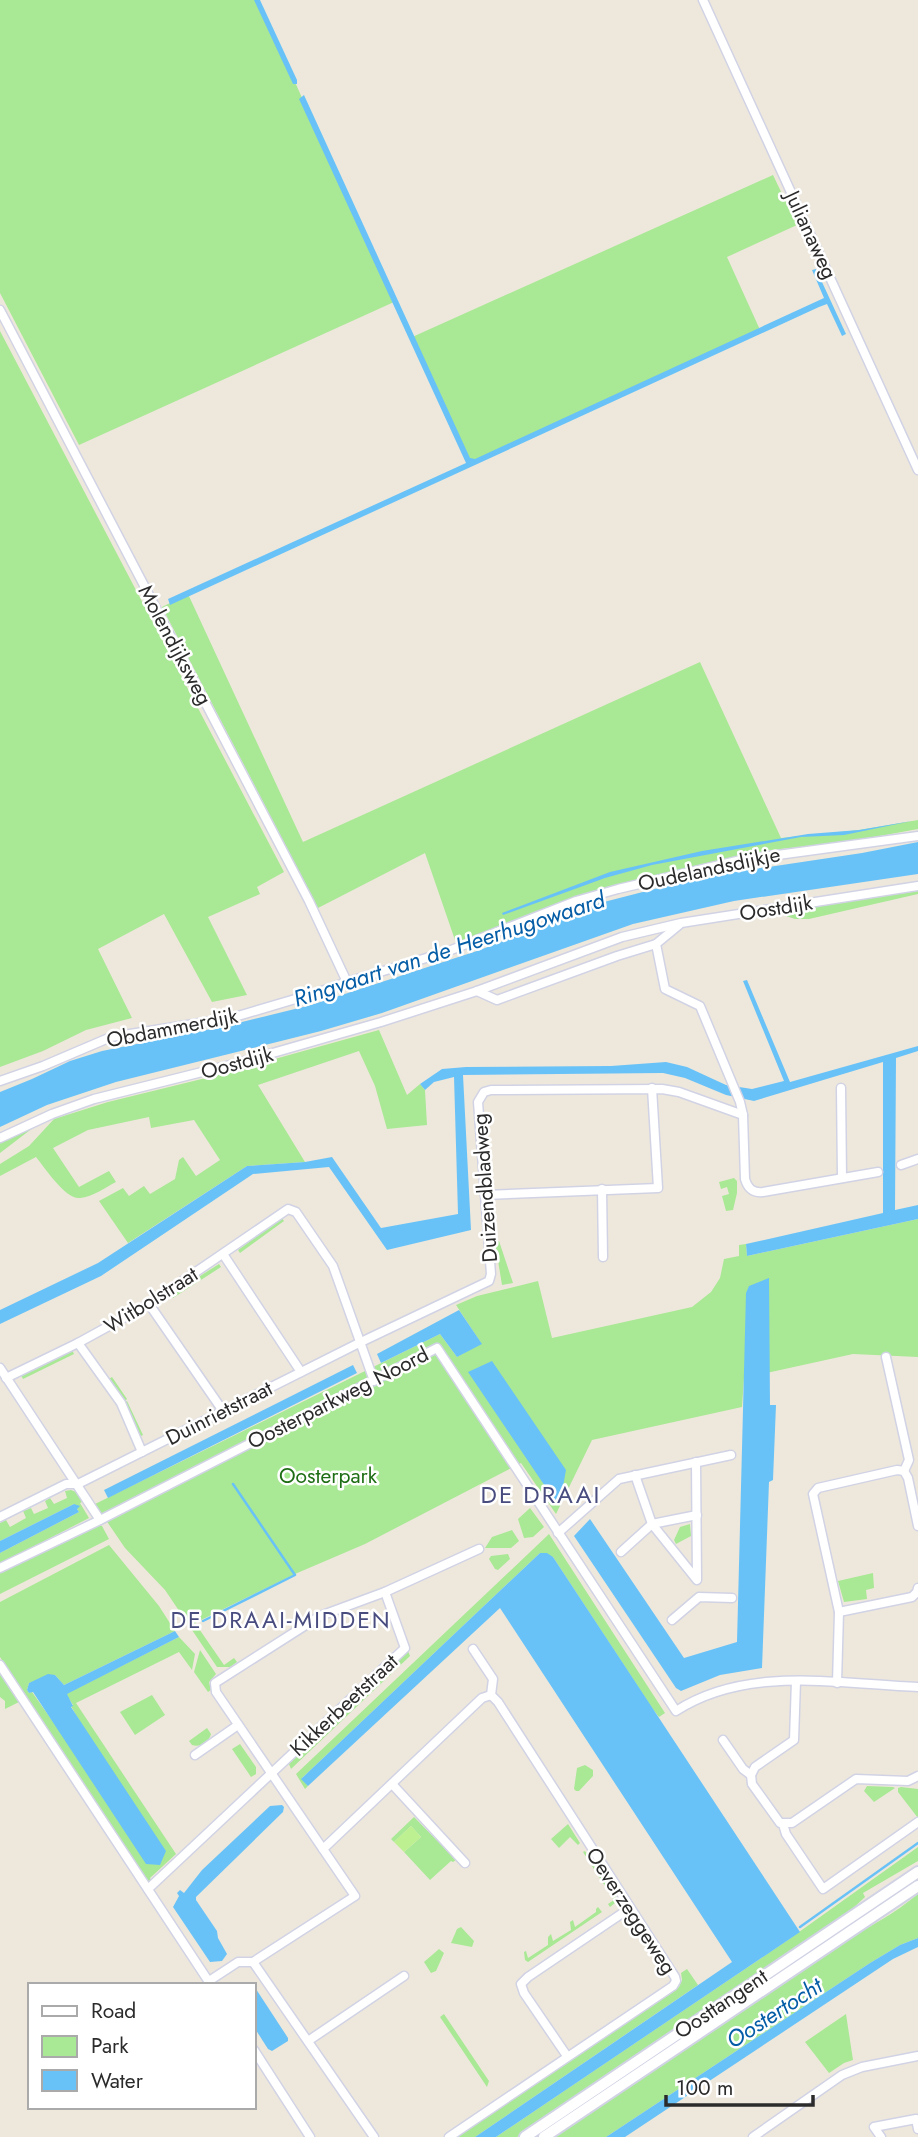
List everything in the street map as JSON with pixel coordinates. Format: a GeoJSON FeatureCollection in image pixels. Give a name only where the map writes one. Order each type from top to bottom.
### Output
{"type":"FeatureCollection","features":[{"type":"Feature","properties":{"kind":"main road","name":"Oosttangent"},"geometry":{"type":"LineString","coordinates":[[525,2137],[918,1872]]}},
{"type":"Feature","properties":{"kind":"main road","name":"Oosttangent"},"geometry":{"type":"LineString","coordinates":[[544,2137],[918,1886]]}},
{"type":"Feature","properties":{"kind":"street","name":"Julianaweg"},"geometry":{"type":"LineString","coordinates":[[703,0],[918,470]]}},
{"type":"Feature","properties":{"kind":"street","name":"Molendijksweg"},"geometry":{"type":"LineString","coordinates":[[0,310],[296,877],[347,982]]}},
{"type":"Feature","properties":{"kind":"street","name":"Oudelandsdijkje"},"geometry":{"type":"LineString","coordinates":[[347,982],[446,953],[576,901],[618,889],[753,858],[918,836]]}},
{"type":"Feature","properties":{"kind":"street","name":"Oostdijk"},"geometry":{"type":"LineString","coordinates":[[0,1138],[52,1114],[94,1099],[316,1041],[477,991],[610,941],[681,923],[918,886]]}},
{"type":"Feature","properties":{"kind":"street"},"geometry":{"type":"LineString","coordinates":[[681,923],[656,944],[665,989],[701,1006],[734,1083],[743,1115],[745,1179],[749,1188],[763,1192],[878,1172]]}},
{"type":"Feature","properties":{"kind":"street","name":"Oostdijk"},"geometry":{"type":"LineString","coordinates":[[477,991],[496,1000],[656,944]]}},
{"type":"Feature","properties":{"kind":"street","name":"Obdammerdijk"},"geometry":{"type":"LineString","coordinates":[[0,1081],[111,1037],[231,1018],[347,982]]}},
{"type":"Feature","properties":{"kind":"street"},"geometry":{"type":"LineString","coordinates":[[485,1195],[658,1188],[652,1088]]}},
{"type":"Feature","properties":{"kind":"street","name":"Duizendbladweg"},"geometry":{"type":"LineString","coordinates":[[361,1342],[489,1281],[491,1274],[478,1102],[484,1092],[652,1088],[679,1092],[743,1115]]}},
{"type":"Feature","properties":{"kind":"street"},"geometry":{"type":"LineString","coordinates":[[841,1088],[842,1178]]}},
{"type":"Feature","properties":{"kind":"street"},"geometry":{"type":"LineString","coordinates":[[901,1164],[918,1158]]}},
{"type":"Feature","properties":{"kind":"street"},"geometry":{"type":"LineString","coordinates":[[602,1189],[603,1257]]}},
{"type":"Feature","properties":{"kind":"street","name":"Witbolstraat"},"geometry":{"type":"LineString","coordinates":[[6,1378],[149,1304],[288,1209],[296,1212],[333,1266],[361,1342]]}},
{"type":"Feature","properties":{"kind":"street"},"geometry":{"type":"LineString","coordinates":[[223,1254],[301,1372]]}},
{"type":"Feature","properties":{"kind":"street"},"geometry":{"type":"LineString","coordinates":[[149,1304],[223,1411]]}},
{"type":"Feature","properties":{"kind":"street"},"geometry":{"type":"LineString","coordinates":[[361,1342],[374,1381]]}},
{"type":"Feature","properties":{"kind":"street","name":"Duinrietstraat"},"geometry":{"type":"LineString","coordinates":[[0,1517],[66,1484],[78,1485],[361,1342]]}},
{"type":"Feature","properties":{"kind":"street"},"geometry":{"type":"LineString","coordinates":[[78,1343],[121,1404],[142,1452]]}},
{"type":"Feature","properties":{"kind":"street","name":"Oosterparkweg Noord"},"geometry":{"type":"LineString","coordinates":[[0,1568],[438,1348],[676,1711],[700,1697],[722,1689],[796,1681]]}},
{"type":"Feature","properties":{"kind":"street"},"geometry":{"type":"LineString","coordinates":[[886,1357],[909,1460],[904,1471]]}},
{"type":"Feature","properties":{"kind":"street"},"geometry":{"type":"LineString","coordinates":[[0,1368],[100,1520]]}},
{"type":"Feature","properties":{"kind":"street"},"geometry":{"type":"LineString","coordinates":[[558,1533],[619,1479],[731,1455]]}},
{"type":"Feature","properties":{"kind":"street"},"geometry":{"type":"LineString","coordinates":[[696,1462],[699,1597]]}},
{"type":"Feature","properties":{"kind":"street"},"geometry":{"type":"LineString","coordinates":[[837,1683],[839,1612],[813,1494],[818,1488],[897,1470],[904,1471]]}},
{"type":"Feature","properties":{"kind":"street"},"geometry":{"type":"LineString","coordinates":[[904,1471],[908,1478],[918,1526]]}},
{"type":"Feature","properties":{"kind":"street"},"geometry":{"type":"LineString","coordinates":[[635,1475],[652,1524],[697,1580]]}},
{"type":"Feature","properties":{"kind":"street"},"geometry":{"type":"LineString","coordinates":[[621,1552],[652,1524],[697,1515]]}},
{"type":"Feature","properties":{"kind":"street"},"geometry":{"type":"LineString","coordinates":[[0,1665],[210,1983],[238,1962],[253,1962],[355,1896],[238,1725],[215,1689],[216,1680],[320,1616],[385,1592],[479,1549]]}},
{"type":"Feature","properties":{"kind":"street"},"geometry":{"type":"LineString","coordinates":[[839,1612],[912,1597],[918,1588]]}},
{"type":"Feature","properties":{"kind":"street","name":"Kikkerbeetstraat"},"geometry":{"type":"LineString","coordinates":[[271,1774],[405,1648],[385,1592]]}},
{"type":"Feature","properties":{"kind":"street"},"geometry":{"type":"LineString","coordinates":[[672,1620],[699,1597],[732,1598]]}},
{"type":"Feature","properties":{"kind":"street","name":"Oeverzeggeweg"},"geometry":{"type":"LineString","coordinates":[[449,2137],[676,1982],[491,1695],[492,1679],[473,1649]]}},
{"type":"Feature","properties":{"kind":"street"},"geometry":{"type":"LineString","coordinates":[[918,1687],[796,1681],[794,1740],[755,1767],[751,1775],[752,1784],[777,1820],[783,1824],[786,1834],[823,1889],[918,1822]]}},
{"type":"Feature","properties":{"kind":"street"},"geometry":{"type":"LineString","coordinates":[[323,1849],[482,1698],[491,1695]]}},
{"type":"Feature","properties":{"kind":"street"},"geometry":{"type":"LineString","coordinates":[[195,1755],[238,1725]]}},
{"type":"Feature","properties":{"kind":"street"},"geometry":{"type":"LineString","coordinates":[[723,1740],[743,1769],[751,1775]]}},
{"type":"Feature","properties":{"kind":"street"},"geometry":{"type":"LineString","coordinates":[[148,1889],[271,1774]]}},
{"type":"Feature","properties":{"kind":"street"},"geometry":{"type":"LineString","coordinates":[[783,1824],[792,1823],[856,1779],[908,1781],[918,1778]]}},
{"type":"Feature","properties":{"kind":"street"},"geometry":{"type":"LineString","coordinates":[[392,1784],[465,1863]]}},
{"type":"Feature","properties":{"kind":"street"},"geometry":{"type":"LineString","coordinates":[[567,2056],[524,1993],[521,1984],[629,1908]]}},
{"type":"Feature","properties":{"kind":"street"},"geometry":{"type":"LineString","coordinates":[[253,1962],[374,2137]]}},
{"type":"Feature","properties":{"kind":"street"},"geometry":{"type":"LineString","coordinates":[[308,2041],[404,1976]]}},
{"type":"Feature","properties":{"kind":"street"},"geometry":{"type":"LineString","coordinates":[[256,2053],[310,2137]]}},
{"type":"Feature","properties":{"kind":"street"},"geometry":{"type":"LineString","coordinates":[[754,2137],[842,2075],[862,2067],[918,2056]]}},
{"type":"Feature","properties":{"kind":"street"},"geometry":{"type":"LineString","coordinates":[[881,2137],[874,2127],[916,2119],[918,2129]]}},
{"type":"Feature","properties":{"kind":"green space"},"geometry":{"type":"Polygon","coordinates":[[[0,0],[258,0],[394,302],[79,445],[0,293],[0,0]]]}},
{"type":"Feature","properties":{"kind":"green space"},"geometry":{"type":"Polygon","coordinates":[[[773,175],[797,225],[727,257],[761,332],[470,465],[410,338],[773,175]]]}},
{"type":"Feature","properties":{"kind":"green space"},"geometry":{"type":"Polygon","coordinates":[[[0,331],[284,872],[257,887],[260,894],[208,917],[247,995],[212,1002],[164,914],[98,949],[132,1018],[86,1030],[43,1051],[0,1067],[0,331]]]}},
{"type":"Feature","properties":{"kind":"green space"},"geometry":{"type":"Polygon","coordinates":[[[188,594],[303,842],[700,662],[781,838],[859,830],[918,820],[918,829],[842,843],[770,850],[694,867],[591,893],[456,943],[425,853],[318,908],[162,607],[188,594]]]}},
{"type":"Feature","properties":{"kind":"green space"},"geometry":{"type":"Polygon","coordinates":[[[918,891],[918,894],[809,919],[795,919],[774,912],[918,891]]]}},
{"type":"Feature","properties":{"kind":"green space"},"geometry":{"type":"Polygon","coordinates":[[[379,1030],[407,1095],[420,1084],[425,1090],[427,1125],[387,1129],[375,1086],[359,1051],[258,1085],[305,1162],[247,1166],[128,1243],[99,1201],[123,1188],[129,1196],[144,1186],[150,1194],[175,1179],[179,1160],[183,1157],[196,1176],[220,1160],[194,1120],[151,1128],[149,1117],[88,1130],[53,1148],[79,1187],[109,1171],[116,1182],[85,1197],[68,1194],[36,1157],[0,1176],[0,1164],[29,1146],[54,1119],[108,1102],[379,1030]]]}},
{"type":"Feature","properties":{"kind":"green space"},"geometry":{"type":"Polygon","coordinates":[[[38,1124],[0,1153],[0,1142],[38,1124]]]}},
{"type":"Feature","properties":{"kind":"green space"},"geometry":{"type":"Polygon","coordinates":[[[734,1178],[737,1181],[737,1193],[733,1210],[726,1211],[722,1196],[729,1194],[727,1187],[721,1189],[719,1182],[734,1178]]]}},
{"type":"Feature","properties":{"kind":"green space"},"geometry":{"type":"Polygon","coordinates":[[[282,1218],[284,1221],[240,1253],[238,1250],[282,1218]]]}},
{"type":"Feature","properties":{"kind":"green space","name":"Oosterpark"},"geometry":{"type":"Polygon","coordinates":[[[918,1219],[918,1357],[853,1354],[744,1378],[742,1407],[592,1440],[556,1514],[521,1463],[365,1544],[295,1574],[195,1623],[224,1665],[234,1658],[237,1662],[230,1667],[217,1667],[165,1590],[125,1548],[95,1504],[440,1334],[457,1357],[481,1343],[456,1305],[477,1296],[538,1281],[552,1338],[692,1307],[711,1292],[720,1278],[724,1259],[739,1256],[739,1245],[746,1244],[747,1256],[918,1219]]]}},
{"type":"Feature","properties":{"kind":"green space"},"geometry":{"type":"Polygon","coordinates":[[[499,1241],[513,1283],[502,1285],[495,1242],[499,1241]]]}},
{"type":"Feature","properties":{"kind":"green space"},"geometry":{"type":"Polygon","coordinates":[[[219,1264],[221,1267],[173,1298],[170,1295],[219,1264]]]}},
{"type":"Feature","properties":{"kind":"green space"},"geometry":{"type":"Polygon","coordinates":[[[72,1350],[74,1354],[23,1379],[21,1375],[72,1350]]]}},
{"type":"Feature","properties":{"kind":"green space"},"geometry":{"type":"Polygon","coordinates":[[[112,1377],[127,1399],[124,1402],[127,1401],[143,1435],[139,1437],[109,1379],[112,1377]]]}},
{"type":"Feature","properties":{"kind":"green space"},"geometry":{"type":"Polygon","coordinates":[[[65,1491],[76,1492],[89,1518],[0,1564],[0,1553],[79,1512],[74,1504],[0,1541],[0,1523],[6,1520],[10,1527],[26,1518],[23,1511],[31,1508],[34,1514],[48,1508],[45,1501],[50,1498],[54,1504],[67,1498],[65,1491]]]}},
{"type":"Feature","properties":{"kind":"green space"},"geometry":{"type":"Polygon","coordinates":[[[530,1508],[544,1527],[533,1537],[524,1538],[518,1519],[530,1508]]]}},
{"type":"Feature","properties":{"kind":"green space"},"geometry":{"type":"Polygon","coordinates":[[[690,1524],[691,1536],[676,1544],[674,1540],[680,1527],[690,1524]]]}},
{"type":"Feature","properties":{"kind":"green space"},"geometry":{"type":"Polygon","coordinates":[[[98,1525],[102,1526],[109,1539],[0,1594],[0,1573],[98,1525]]]}},
{"type":"Feature","properties":{"kind":"green space"},"geometry":{"type":"Polygon","coordinates":[[[512,1530],[519,1541],[511,1548],[485,1548],[492,1537],[512,1530]]]}},
{"type":"Feature","properties":{"kind":"green space"},"geometry":{"type":"Polygon","coordinates":[[[549,1534],[665,1713],[659,1717],[652,1708],[553,1557],[540,1553],[302,1778],[308,1786],[305,1789],[296,1774],[549,1534]]]}},
{"type":"Feature","properties":{"kind":"green space"},"geometry":{"type":"Polygon","coordinates":[[[109,1545],[159,1606],[175,1631],[64,1685],[55,1675],[29,1683],[27,1690],[32,1692],[153,1864],[158,1863],[66,1694],[179,1637],[195,1654],[192,1670],[179,1652],[76,1703],[176,1854],[150,1878],[152,1881],[148,1882],[0,1657],[0,1602],[109,1545]]]}},
{"type":"Feature","properties":{"kind":"green space"},"geometry":{"type":"Polygon","coordinates":[[[508,1554],[510,1559],[498,1570],[495,1569],[489,1559],[491,1556],[508,1554]]]}},
{"type":"Feature","properties":{"kind":"green space"},"geometry":{"type":"Polygon","coordinates":[[[873,1573],[874,1588],[866,1590],[867,1599],[844,1602],[838,1581],[873,1573]]]}},
{"type":"Feature","properties":{"kind":"green space"},"geometry":{"type":"Polygon","coordinates":[[[200,1650],[216,1674],[209,1682],[211,1690],[208,1692],[194,1672],[200,1650]]]}},
{"type":"Feature","properties":{"kind":"green space"},"geometry":{"type":"Polygon","coordinates":[[[408,1651],[410,1656],[291,1769],[289,1764],[408,1651]]]}},
{"type":"Feature","properties":{"kind":"green space"},"geometry":{"type":"Polygon","coordinates":[[[0,1673],[19,1702],[5,1709],[5,1701],[0,1697],[0,1673]]]}},
{"type":"Feature","properties":{"kind":"green space"},"geometry":{"type":"Polygon","coordinates":[[[152,1695],[165,1715],[135,1735],[120,1712],[152,1695]]]}},
{"type":"Feature","properties":{"kind":"green space"},"geometry":{"type":"Polygon","coordinates":[[[207,1728],[211,1734],[208,1740],[201,1745],[192,1745],[189,1741],[207,1728]]]}},
{"type":"Feature","properties":{"kind":"green space"},"geometry":{"type":"Polygon","coordinates":[[[240,1744],[256,1767],[256,1774],[251,1777],[232,1749],[240,1744]]]}},
{"type":"Feature","properties":{"kind":"green space"},"geometry":{"type":"Polygon","coordinates":[[[585,1765],[593,1770],[593,1776],[576,1791],[577,1768],[585,1765]]]}},
{"type":"Feature","properties":{"kind":"green space"},"geometry":{"type":"Polygon","coordinates":[[[867,1786],[895,1788],[874,1802],[864,1791],[867,1786]]]}},
{"type":"Feature","properties":{"kind":"green space"},"geometry":{"type":"Polygon","coordinates":[[[901,1787],[918,1789],[918,1818],[898,1792],[901,1787]]]}},
{"type":"Feature","properties":{"kind":"green space"},"geometry":{"type":"Polygon","coordinates":[[[414,1817],[456,1860],[451,1861],[430,1880],[404,1852],[421,1837],[411,1826],[394,1842],[391,1839],[414,1817]]]}},
{"type":"Feature","properties":{"kind":"green space"},"geometry":{"type":"Polygon","coordinates":[[[568,1824],[580,1843],[578,1845],[570,1837],[559,1848],[551,1839],[568,1824]]]}},
{"type":"Feature","properties":{"kind":"green space"},"geometry":{"type":"Polygon","coordinates":[[[411,1826],[421,1837],[404,1852],[394,1842],[411,1826]]]}},
{"type":"Feature","properties":{"kind":"green space"},"geometry":{"type":"Polygon","coordinates":[[[918,1847],[918,1861],[863,1893],[865,1897],[847,1914],[517,2137],[496,2137],[785,1942],[918,1847]]]}},
{"type":"Feature","properties":{"kind":"green space"},"geometry":{"type":"Polygon","coordinates":[[[585,1851],[616,1897],[615,1903],[610,1907],[608,1904],[614,1900],[583,1852],[585,1851]]]}},
{"type":"Feature","properties":{"kind":"green space"},"geometry":{"type":"Polygon","coordinates":[[[918,1894],[918,1938],[900,1945],[870,1963],[606,2137],[552,2137],[846,1939],[883,1919],[918,1894]]]}},
{"type":"Feature","properties":{"kind":"green space"},"geometry":{"type":"Polygon","coordinates":[[[598,1907],[602,1912],[528,1962],[525,1960],[524,1952],[526,1951],[528,1958],[548,1945],[548,1937],[551,1934],[553,1941],[571,1930],[570,1922],[573,1920],[575,1927],[596,1912],[598,1907]]]}},
{"type":"Feature","properties":{"kind":"green space"},"geometry":{"type":"Polygon","coordinates":[[[461,1927],[474,1941],[472,1947],[451,1943],[457,1929],[461,1927]]]}},
{"type":"Feature","properties":{"kind":"green space"},"geometry":{"type":"Polygon","coordinates":[[[439,1949],[444,1953],[436,1971],[431,1973],[424,1962],[439,1949]]]}},
{"type":"Feature","properties":{"kind":"green space"},"geometry":{"type":"Polygon","coordinates":[[[687,1969],[698,1985],[475,2137],[457,2137],[679,1987],[681,1973],[687,1969]]]}},
{"type":"Feature","properties":{"kind":"green space"},"geometry":{"type":"Polygon","coordinates":[[[444,2014],[489,2081],[487,2087],[440,2017],[444,2014]]]}},
{"type":"Feature","properties":{"kind":"green space"},"geometry":{"type":"Polygon","coordinates":[[[846,2014],[853,2060],[829,2073],[805,2042],[846,2014]]]}},
{"type":"Feature","properties":{"kind":"water"},"geometry":{"type":"Polygon","coordinates":[[[254,0],[260,0],[297,84],[293,84],[254,0]]]}},
{"type":"Feature","properties":{"kind":"water"},"geometry":{"type":"Polygon","coordinates":[[[304,95],[470,458],[475,459],[824,298],[812,270],[816,269],[846,334],[842,336],[827,304],[819,307],[170,605],[168,599],[466,463],[299,99],[304,95]]]}},
{"type":"Feature","properties":{"kind":"water"},"geometry":{"type":"Polygon","coordinates":[[[912,821],[844,835],[801,837],[652,865],[605,878],[503,915],[502,913],[610,872],[702,851],[912,821]]]}},
{"type":"Feature","properties":{"kind":"water"},"geometry":{"type":"Polygon","coordinates":[[[918,842],[918,874],[734,901],[633,924],[382,1013],[321,1031],[116,1082],[47,1105],[0,1127],[0,1092],[70,1061],[102,1051],[226,1026],[311,1005],[480,950],[600,903],[701,877],[918,842]]]}},
{"type":"Feature","properties":{"kind":"water"},"geometry":{"type":"Polygon","coordinates":[[[747,980],[790,1082],[918,1046],[918,1051],[896,1058],[895,1210],[918,1205],[918,1219],[747,1256],[746,1244],[883,1213],[883,1062],[754,1101],[726,1095],[685,1078],[663,1073],[463,1075],[471,1230],[387,1250],[329,1167],[253,1174],[101,1276],[0,1324],[0,1310],[98,1263],[247,1166],[305,1162],[332,1157],[381,1228],[458,1214],[454,1077],[434,1082],[425,1090],[420,1084],[442,1069],[611,1066],[666,1062],[687,1067],[726,1085],[752,1089],[784,1081],[743,981],[747,980]]]}},
{"type":"Feature","properties":{"kind":"water"},"geometry":{"type":"Polygon","coordinates":[[[769,1278],[770,1405],[776,1405],[773,1480],[769,1482],[762,1668],[720,1675],[681,1691],[676,1688],[574,1536],[590,1519],[684,1658],[737,1642],[746,1293],[749,1286],[769,1278]]]}},
{"type":"Feature","properties":{"kind":"water"},"geometry":{"type":"Polygon","coordinates":[[[459,1310],[482,1344],[457,1357],[440,1334],[381,1363],[377,1354],[459,1310]]]}},
{"type":"Feature","properties":{"kind":"water"},"geometry":{"type":"Polygon","coordinates":[[[492,1361],[566,1470],[562,1492],[555,1501],[468,1372],[492,1361]]]}},
{"type":"Feature","properties":{"kind":"water"},"geometry":{"type":"Polygon","coordinates":[[[353,1365],[357,1373],[108,1498],[104,1490],[353,1365]]]}},
{"type":"Feature","properties":{"kind":"water"},"geometry":{"type":"Polygon","coordinates":[[[74,1504],[80,1506],[77,1509],[79,1512],[0,1553],[0,1541],[74,1504]]]}},
{"type":"Feature","properties":{"kind":"water"},"geometry":{"type":"Polygon","coordinates":[[[540,1553],[553,1557],[800,1932],[496,2137],[475,2137],[732,1962],[500,1608],[308,1786],[301,1779],[540,1553]]]}},
{"type":"Feature","properties":{"kind":"water"},"geometry":{"type":"Polygon","coordinates":[[[175,1631],[179,1637],[67,1694],[73,1706],[71,1707],[166,1851],[160,1865],[146,1864],[33,1692],[29,1693],[27,1690],[29,1683],[48,1674],[55,1675],[64,1685],[175,1631]]]}},
{"type":"Feature","properties":{"kind":"water"},"geometry":{"type":"Polygon","coordinates":[[[282,1805],[283,1812],[196,1897],[217,1931],[227,1954],[222,1961],[210,1962],[173,1907],[179,1896],[177,1893],[180,1890],[184,1893],[202,1870],[270,1806],[282,1805]]]}},
{"type":"Feature","properties":{"kind":"water"},"geometry":{"type":"Polygon","coordinates":[[[918,1938],[918,1947],[893,1959],[625,2137],[606,2137],[870,1963],[900,1945],[918,1938]]]}},
{"type":"Feature","properties":{"kind":"water"},"geometry":{"type":"Polygon","coordinates":[[[256,1989],[288,2038],[288,2041],[272,2051],[256,2030],[256,1989]]]}},
{"type":"Feature","properties":{"kind":"waterway"},"geometry":{"type":"LineString","coordinates":[[203,1621],[295,1575],[233,1484]]}},
{"type":"Feature","properties":{"kind":"waterway"},"geometry":{"type":"LineString","coordinates":[[800,1927],[918,1843]]}},
{"type":"Feature","properties":{"kind":"district","name":"DE DRAAI"},"geometry":{"type":"Point","coordinates":[541,1494]}},
{"type":"Feature","properties":{"kind":"district","name":"DE DRAAI-MIDDEN"},"geometry":{"type":"Point","coordinates":[281,1620]}},
{"type":"Feature","properties":{"kind":"water label","name":"Ringvaart van de Heerhugowaard"},"geometry":{"type":"Point","coordinates":[449,949]}},
{"type":"Feature","properties":{"kind":"water label","name":"Oostertocht"},"geometry":{"type":"Point","coordinates":[774,2013]}}]}
